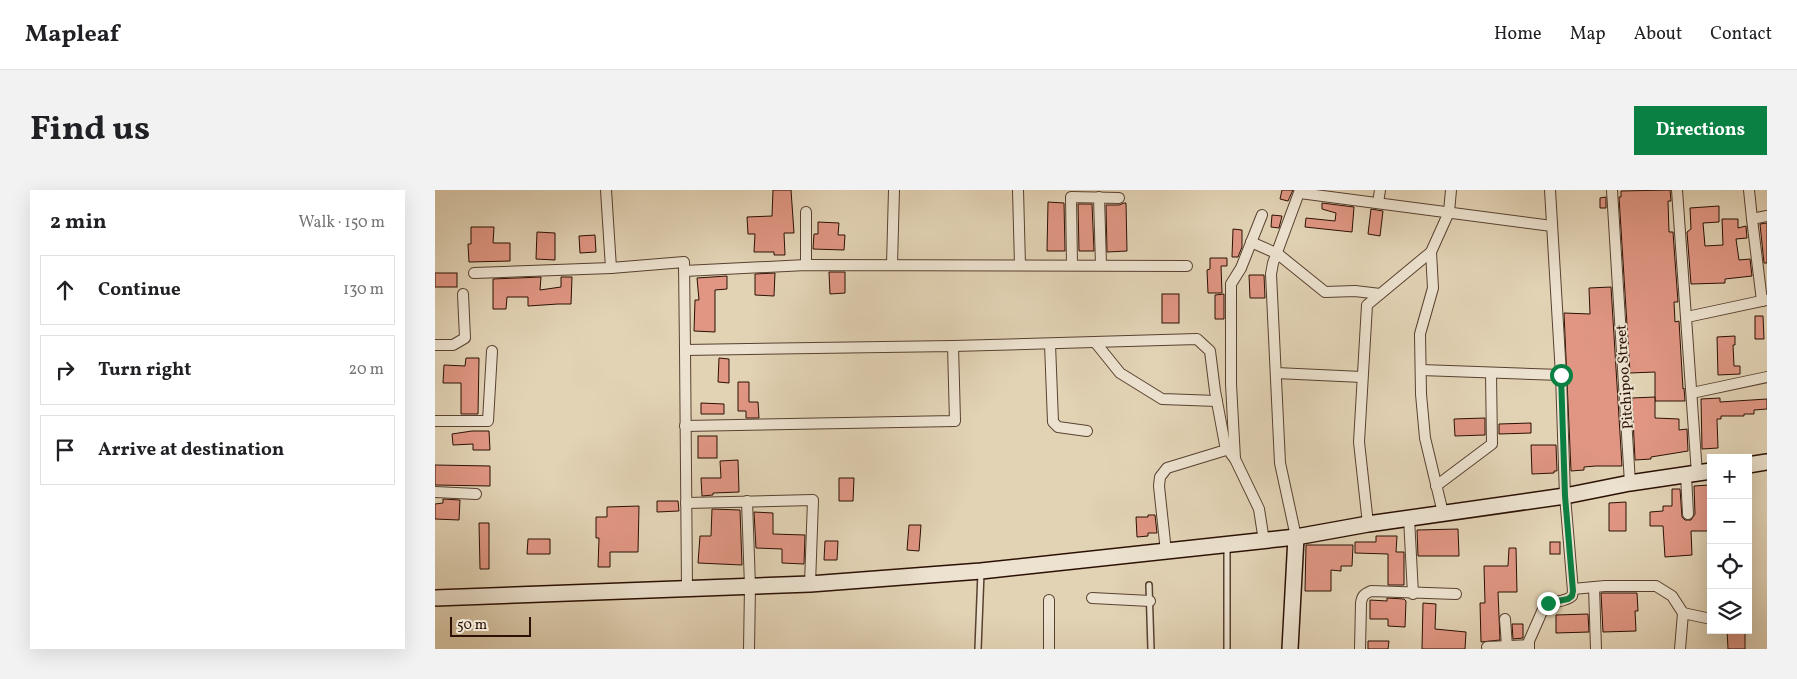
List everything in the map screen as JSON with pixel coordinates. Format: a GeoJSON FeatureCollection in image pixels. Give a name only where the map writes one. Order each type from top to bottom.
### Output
{"type":"FeatureCollection","features":[{"type":"Feature","properties":{"kind":"street"},"geometry":{"type":"LineString","coordinates":[[607,190],[611,268]]}},
{"type":"Feature","properties":{"kind":"street"},"geometry":{"type":"LineString","coordinates":[[892,265],[893,190]]}},
{"type":"Feature","properties":{"kind":"street"},"geometry":{"type":"LineString","coordinates":[[1018,190],[1020,265]]}},
{"type":"Feature","properties":{"kind":"street"},"geometry":{"type":"LineString","coordinates":[[1378,203],[1380,190]]}},
{"type":"Feature","properties":{"kind":"street"},"geometry":{"type":"LineString","coordinates":[[1368,524],[1359,442],[1361,377],[1367,305],[1431,252],[1449,212],[1451,190]]}},
{"type":"Feature","properties":{"kind":"street"},"geometry":{"type":"LineString","coordinates":[[1487,647],[1529,647],[1537,619],[1544,607],[1548,603],[1568,599],[1572,596],[1573,589],[1565,496],[1561,375],[1550,190]]}},
{"type":"Feature","properties":{"kind":"street","name":"Pitchipoo Street"},"geometry":{"type":"LineString","coordinates":[[1612,190],[1630,483]]}},
{"type":"Feature","properties":{"kind":"street"},"geometry":{"type":"LineString","coordinates":[[1677,190],[1698,474],[1689,514]]}},
{"type":"Feature","properties":{"kind":"street"},"geometry":{"type":"LineString","coordinates":[[1687,318],[1764,300],[1749,190]]}},
{"type":"Feature","properties":{"kind":"street"},"geometry":{"type":"LineString","coordinates":[[1290,649],[1296,537],[1280,463],[1271,274],[1273,263],[1278,254],[1300,191],[1552,226]]}},
{"type":"Feature","properties":{"kind":"street"},"geometry":{"type":"LineString","coordinates":[[1072,265],[1071,197],[1119,198]]}},
{"type":"Feature","properties":{"kind":"street"},"geometry":{"type":"LineString","coordinates":[[1099,197],[1101,265]]}},
{"type":"Feature","properties":{"kind":"street"},"geometry":{"type":"LineString","coordinates":[[806,212],[806,265]]}},
{"type":"Feature","properties":{"kind":"street"},"geometry":{"type":"LineString","coordinates":[[1235,459],[1231,384],[1231,284],[1241,268],[1262,215]]}},
{"type":"Feature","properties":{"kind":"street"},"geometry":{"type":"LineString","coordinates":[[1752,219],[1767,216]]}},
{"type":"Feature","properties":{"kind":"street"},"geometry":{"type":"LineString","coordinates":[[1251,242],[1278,254],[1325,292],[1355,291],[1380,294]]}},
{"type":"Feature","properties":{"kind":"street"},"geometry":{"type":"LineString","coordinates":[[1431,252],[1433,288],[1420,334],[1421,370],[1425,438],[1443,513]]}},
{"type":"Feature","properties":{"kind":"street"},"geometry":{"type":"LineString","coordinates":[[474,274],[611,268],[684,262],[687,588]]}},
{"type":"Feature","properties":{"kind":"street"},"geometry":{"type":"LineString","coordinates":[[684,272],[806,265],[1187,266]]}},
{"type":"Feature","properties":{"kind":"street"},"geometry":{"type":"LineString","coordinates":[[435,345],[453,345],[465,338],[463,294]]}},
{"type":"Feature","properties":{"kind":"street"},"geometry":{"type":"LineString","coordinates":[[685,350],[1050,344],[1197,339],[1210,352],[1227,450],[1235,459],[1259,509],[1265,541]]}},
{"type":"Feature","properties":{"kind":"street"},"geometry":{"type":"LineString","coordinates":[[1095,342],[1120,373],[1163,399],[1217,401]]}},
{"type":"Feature","properties":{"kind":"street"},"geometry":{"type":"LineString","coordinates":[[1050,344],[1053,422],[1058,427],[1087,431]]}},
{"type":"Feature","properties":{"kind":"street"},"geometry":{"type":"LineString","coordinates":[[685,426],[955,420],[953,346]]}},
{"type":"Feature","properties":{"kind":"street"},"geometry":{"type":"LineString","coordinates":[[435,421],[487,421],[492,351]]}},
{"type":"Feature","properties":{"kind":"street"},"geometry":{"type":"LineString","coordinates":[[1421,370],[1561,375]]}},
{"type":"Feature","properties":{"kind":"street"},"geometry":{"type":"LineString","coordinates":[[1276,373],[1361,377]]}},
{"type":"Feature","properties":{"kind":"street"},"geometry":{"type":"LineString","coordinates":[[1436,486],[1492,444],[1491,373]]}},
{"type":"Feature","properties":{"kind":"street"},"geometry":{"type":"LineString","coordinates":[[1692,393],[1767,377]]}},
{"type":"Feature","properties":{"kind":"street"},"geometry":{"type":"LineString","coordinates":[[1166,552],[1159,486],[1160,477],[1167,468],[1227,450]]}},
{"type":"Feature","properties":{"kind":"street"},"geometry":{"type":"LineString","coordinates":[[1752,464],[1767,462]]}},
{"type":"Feature","properties":{"kind":"street"},"geometry":{"type":"LineString","coordinates":[[435,598],[810,584],[981,571],[1296,537],[1368,524],[1565,496],[1630,483],[1698,474]]}},
{"type":"Feature","properties":{"kind":"street"},"geometry":{"type":"LineString","coordinates":[[435,492],[476,494]]}},
{"type":"Feature","properties":{"kind":"street"},"geometry":{"type":"LineString","coordinates":[[686,503],[813,500],[810,584]]}},
{"type":"Feature","properties":{"kind":"street"},"geometry":{"type":"LineString","coordinates":[[747,502],[750,586],[749,649]]}},
{"type":"Feature","properties":{"kind":"street"},"geometry":{"type":"LineString","coordinates":[[1409,518],[1413,594]]}},
{"type":"Feature","properties":{"kind":"street"},"geometry":{"type":"LineString","coordinates":[[1573,589],[1656,586],[1671,596],[1683,613],[1680,649]]}},
{"type":"Feature","properties":{"kind":"street"},"geometry":{"type":"LineString","coordinates":[[1594,587],[1596,649]]}},
{"type":"Feature","properties":{"kind":"street"},"geometry":{"type":"LineString","coordinates":[[1360,649],[1362,597],[1371,592],[1456,594]]}},
{"type":"Feature","properties":{"kind":"street"},"geometry":{"type":"LineString","coordinates":[[1092,598],[1150,601]]}},
{"type":"Feature","properties":{"kind":"street"},"geometry":{"type":"LineString","coordinates":[[1049,600],[1049,649]]}},
{"type":"Feature","properties":{"kind":"street"},"geometry":{"type":"LineString","coordinates":[[1683,613],[1707,618]]}},
{"type":"Feature","properties":{"kind":"street"},"geometry":{"type":"LineString","coordinates":[[1505,619],[1507,646]]}},
{"type":"Feature","properties":{"kind":"lane"},"geometry":{"type":"LineString","coordinates":[[1227,545],[1227,649]]}},
{"type":"Feature","properties":{"kind":"lane"},"geometry":{"type":"LineString","coordinates":[[978,649],[981,571]]}},
{"type":"Feature","properties":{"kind":"lane"},"geometry":{"type":"LineString","coordinates":[[1149,585],[1151,649]]}},
{"type":"Feature","properties":{"kind":"building"},"geometry":{"type":"Polygon","coordinates":[[[773,190],[791,190],[794,233],[784,233],[785,255],[774,255],[774,252],[754,252],[755,234],[748,234],[747,217],[772,216],[773,190]]]}},
{"type":"Feature","properties":{"kind":"building"},"geometry":{"type":"Polygon","coordinates":[[[1282,190],[1293,190],[1288,201],[1280,199],[1282,190]]]}},
{"type":"Feature","properties":{"kind":"building"},"geometry":{"type":"Polygon","coordinates":[[[1670,190],[1671,201],[1668,201],[1669,232],[1673,232],[1678,302],[1674,302],[1675,322],[1679,321],[1685,401],[1655,401],[1655,372],[1630,373],[1619,197],[1621,197],[1621,191],[1670,190]]]}},
{"type":"Feature","properties":{"kind":"building"},"geometry":{"type":"Polygon","coordinates":[[[1606,197],[1606,208],[1600,208],[1600,198],[1606,197]]]}},
{"type":"Feature","properties":{"kind":"building"},"geometry":{"type":"Polygon","coordinates":[[[1048,202],[1064,203],[1065,251],[1047,251],[1048,202]]]}},
{"type":"Feature","properties":{"kind":"building"},"geometry":{"type":"Polygon","coordinates":[[[1126,203],[1127,251],[1107,252],[1106,205],[1126,203]]]}},
{"type":"Feature","properties":{"kind":"building"},"geometry":{"type":"Polygon","coordinates":[[[1322,203],[1354,207],[1352,232],[1305,227],[1306,218],[1335,221],[1336,213],[1322,209],[1322,203]]]}},
{"type":"Feature","properties":{"kind":"building"},"geometry":{"type":"Polygon","coordinates":[[[1078,204],[1092,204],[1094,251],[1079,251],[1078,204]]]}},
{"type":"Feature","properties":{"kind":"building"},"geometry":{"type":"Polygon","coordinates":[[[1719,206],[1719,222],[1703,223],[1705,246],[1723,245],[1722,219],[1738,219],[1738,228],[1746,226],[1747,238],[1736,239],[1739,260],[1750,259],[1752,276],[1725,279],[1725,283],[1691,284],[1687,232],[1691,229],[1690,208],[1719,206]]]}},
{"type":"Feature","properties":{"kind":"building"},"geometry":{"type":"Polygon","coordinates":[[[1371,209],[1383,211],[1380,236],[1368,234],[1371,209]]]}},
{"type":"Feature","properties":{"kind":"building"},"geometry":{"type":"Polygon","coordinates":[[[1272,215],[1282,216],[1279,228],[1271,227],[1272,215]]]}},
{"type":"Feature","properties":{"kind":"building"},"geometry":{"type":"Polygon","coordinates":[[[818,222],[839,223],[838,235],[845,235],[844,250],[813,249],[814,234],[818,234],[818,222]]]}},
{"type":"Feature","properties":{"kind":"building"},"geometry":{"type":"Polygon","coordinates":[[[1767,223],[1767,263],[1764,263],[1760,224],[1767,223]]]}},
{"type":"Feature","properties":{"kind":"building"},"geometry":{"type":"Polygon","coordinates":[[[471,227],[494,227],[493,243],[510,243],[510,261],[469,262],[468,244],[471,244],[471,227]]]}},
{"type":"Feature","properties":{"kind":"building"},"geometry":{"type":"Polygon","coordinates":[[[1233,229],[1242,230],[1242,247],[1238,257],[1232,257],[1233,229]]]}},
{"type":"Feature","properties":{"kind":"building"},"geometry":{"type":"Polygon","coordinates":[[[537,232],[555,233],[555,260],[536,259],[537,232]]]}},
{"type":"Feature","properties":{"kind":"building"},"geometry":{"type":"Polygon","coordinates":[[[595,235],[596,252],[580,253],[579,236],[595,235]]]}},
{"type":"Feature","properties":{"kind":"building"},"geometry":{"type":"Polygon","coordinates":[[[1210,258],[1227,258],[1227,266],[1221,266],[1222,293],[1208,293],[1207,270],[1210,269],[1210,258]]]}},
{"type":"Feature","properties":{"kind":"building"},"geometry":{"type":"Polygon","coordinates":[[[829,272],[845,272],[845,293],[830,294],[829,272]]]}},
{"type":"Feature","properties":{"kind":"building"},"geometry":{"type":"Polygon","coordinates":[[[435,273],[457,273],[457,287],[435,287],[435,273]]]}},
{"type":"Feature","properties":{"kind":"building"},"geometry":{"type":"Polygon","coordinates":[[[775,273],[774,296],[755,295],[755,274],[775,273]]]}},
{"type":"Feature","properties":{"kind":"building"},"geometry":{"type":"Polygon","coordinates":[[[1249,275],[1264,275],[1265,298],[1250,298],[1249,275]]]}},
{"type":"Feature","properties":{"kind":"building"},"geometry":{"type":"Polygon","coordinates":[[[727,276],[727,289],[715,290],[715,332],[694,331],[695,300],[699,300],[697,278],[727,276]]]}},
{"type":"Feature","properties":{"kind":"building"},"geometry":{"type":"Polygon","coordinates":[[[541,277],[540,290],[561,287],[561,277],[572,277],[571,304],[528,306],[528,297],[507,297],[506,309],[493,309],[493,279],[541,277]]]}},
{"type":"Feature","properties":{"kind":"building"},"geometry":{"type":"Polygon","coordinates":[[[1611,287],[1622,466],[1584,467],[1584,470],[1571,471],[1564,313],[1590,314],[1589,288],[1611,287]]]}},
{"type":"Feature","properties":{"kind":"building"},"geometry":{"type":"Polygon","coordinates":[[[1162,294],[1179,294],[1179,323],[1162,323],[1162,294]]]}},
{"type":"Feature","properties":{"kind":"building"},"geometry":{"type":"Polygon","coordinates":[[[1224,294],[1224,319],[1215,319],[1215,295],[1224,294]]]}},
{"type":"Feature","properties":{"kind":"building"},"geometry":{"type":"Polygon","coordinates":[[[1755,316],[1763,316],[1764,339],[1755,339],[1755,316]]]}},
{"type":"Feature","properties":{"kind":"building"},"geometry":{"type":"Polygon","coordinates":[[[1735,336],[1735,345],[1733,345],[1734,366],[1740,366],[1740,374],[1718,375],[1717,337],[1735,336]]]}},
{"type":"Feature","properties":{"kind":"building"},"geometry":{"type":"Polygon","coordinates":[[[466,358],[479,358],[478,414],[461,414],[461,383],[443,383],[444,365],[465,366],[466,358]]]}},
{"type":"Feature","properties":{"kind":"building"},"geometry":{"type":"Polygon","coordinates":[[[719,358],[729,359],[729,383],[718,382],[719,358]]]}},
{"type":"Feature","properties":{"kind":"building"},"geometry":{"type":"Polygon","coordinates":[[[738,382],[749,382],[749,402],[758,402],[759,418],[746,418],[746,411],[738,411],[738,382]]]}},
{"type":"Feature","properties":{"kind":"building"},"geometry":{"type":"Polygon","coordinates":[[[1655,397],[1655,418],[1679,419],[1679,430],[1687,429],[1688,451],[1651,457],[1651,459],[1635,460],[1632,398],[1655,397]]]}},
{"type":"Feature","properties":{"kind":"building"},"geometry":{"type":"Polygon","coordinates":[[[1720,398],[1720,402],[1767,399],[1767,409],[1754,410],[1754,414],[1744,414],[1744,416],[1721,416],[1721,419],[1717,419],[1718,448],[1702,449],[1701,399],[1720,398]]]}},
{"type":"Feature","properties":{"kind":"building"},"geometry":{"type":"Polygon","coordinates":[[[701,403],[724,404],[724,414],[701,414],[701,403]]]}},
{"type":"Feature","properties":{"kind":"building"},"geometry":{"type":"Polygon","coordinates":[[[1485,418],[1485,435],[1455,436],[1454,419],[1485,418]]]}},
{"type":"Feature","properties":{"kind":"building"},"geometry":{"type":"Polygon","coordinates":[[[1531,423],[1531,433],[1499,434],[1499,424],[1531,423]]]}},
{"type":"Feature","properties":{"kind":"building"},"geometry":{"type":"Polygon","coordinates":[[[489,431],[490,450],[473,450],[473,444],[453,445],[452,434],[489,431]]]}},
{"type":"Feature","properties":{"kind":"building"},"geometry":{"type":"Polygon","coordinates":[[[698,436],[717,436],[717,458],[698,458],[698,436]]]}},
{"type":"Feature","properties":{"kind":"building"},"geometry":{"type":"Polygon","coordinates":[[[1531,445],[1556,445],[1557,471],[1554,471],[1554,473],[1532,474],[1531,445]]]}},
{"type":"Feature","properties":{"kind":"building"},"geometry":{"type":"Polygon","coordinates":[[[738,460],[739,492],[713,493],[713,495],[702,496],[701,478],[721,478],[720,461],[738,460]]]}},
{"type":"Feature","properties":{"kind":"building"},"geometry":{"type":"Polygon","coordinates":[[[435,465],[490,466],[490,486],[435,485],[435,465]]]}},
{"type":"Feature","properties":{"kind":"building"},"geometry":{"type":"Polygon","coordinates":[[[839,478],[854,478],[853,501],[839,501],[839,478]]]}},
{"type":"Feature","properties":{"kind":"building"},"geometry":{"type":"Polygon","coordinates":[[[1707,485],[1707,531],[1691,531],[1692,555],[1665,557],[1663,526],[1650,526],[1650,512],[1663,511],[1663,506],[1672,506],[1672,489],[1680,489],[1682,517],[1685,520],[1691,520],[1695,514],[1694,486],[1707,485]]]}},
{"type":"Feature","properties":{"kind":"building"},"geometry":{"type":"Polygon","coordinates":[[[443,499],[460,500],[459,520],[435,519],[435,504],[443,503],[443,499]]]}},
{"type":"Feature","properties":{"kind":"building"},"geometry":{"type":"Polygon","coordinates":[[[657,501],[678,501],[679,511],[657,512],[657,501]]]}},
{"type":"Feature","properties":{"kind":"building"},"geometry":{"type":"Polygon","coordinates":[[[1626,502],[1626,531],[1609,531],[1609,503],[1626,502]]]}},
{"type":"Feature","properties":{"kind":"building"},"geometry":{"type":"Polygon","coordinates":[[[639,506],[638,552],[610,552],[610,567],[598,567],[599,538],[596,538],[596,517],[607,517],[607,507],[639,506]]]}},
{"type":"Feature","properties":{"kind":"building"},"geometry":{"type":"Polygon","coordinates":[[[712,509],[740,510],[742,565],[698,563],[700,536],[711,536],[712,509]]]}},
{"type":"Feature","properties":{"kind":"building"},"geometry":{"type":"Polygon","coordinates":[[[754,512],[773,513],[773,534],[805,535],[804,564],[782,563],[782,549],[756,548],[754,512]]]}},
{"type":"Feature","properties":{"kind":"building"},"geometry":{"type":"Polygon","coordinates":[[[1148,515],[1155,515],[1157,533],[1148,533],[1148,536],[1137,537],[1136,517],[1148,517],[1148,515]]]}},
{"type":"Feature","properties":{"kind":"building"},"geometry":{"type":"Polygon","coordinates":[[[479,523],[489,523],[489,569],[480,569],[479,523]]]}},
{"type":"Feature","properties":{"kind":"building"},"geometry":{"type":"Polygon","coordinates":[[[909,525],[921,525],[919,551],[907,550],[909,525]]]}},
{"type":"Feature","properties":{"kind":"building"},"geometry":{"type":"Polygon","coordinates":[[[1458,529],[1459,556],[1418,556],[1417,530],[1458,529]]]}},
{"type":"Feature","properties":{"kind":"building"},"geometry":{"type":"Polygon","coordinates":[[[1376,536],[1397,536],[1396,552],[1404,552],[1404,585],[1388,585],[1388,554],[1355,553],[1355,542],[1376,542],[1376,536]]]}},
{"type":"Feature","properties":{"kind":"building"},"geometry":{"type":"Polygon","coordinates":[[[528,539],[550,539],[550,554],[527,554],[528,539]]]}},
{"type":"Feature","properties":{"kind":"building"},"geometry":{"type":"Polygon","coordinates":[[[825,541],[838,541],[837,560],[824,560],[825,541]]]}},
{"type":"Feature","properties":{"kind":"building"},"geometry":{"type":"Polygon","coordinates":[[[1550,542],[1560,542],[1560,554],[1550,554],[1550,542]]]}},
{"type":"Feature","properties":{"kind":"building"},"geometry":{"type":"Polygon","coordinates":[[[1306,545],[1353,545],[1352,566],[1341,566],[1341,571],[1331,570],[1331,591],[1305,591],[1306,545]]]}},
{"type":"Feature","properties":{"kind":"building"},"geometry":{"type":"Polygon","coordinates":[[[1509,548],[1516,548],[1517,592],[1498,592],[1500,640],[1481,642],[1480,603],[1485,603],[1484,566],[1508,566],[1509,548]]]}},
{"type":"Feature","properties":{"kind":"building"},"geometry":{"type":"Polygon","coordinates":[[[1601,593],[1637,593],[1638,611],[1635,611],[1636,631],[1603,632],[1601,593]]]}},
{"type":"Feature","properties":{"kind":"building"},"geometry":{"type":"Polygon","coordinates":[[[1387,598],[1404,599],[1406,601],[1405,627],[1388,626],[1388,619],[1370,619],[1370,600],[1387,601],[1387,598]]]}},
{"type":"Feature","properties":{"kind":"building"},"geometry":{"type":"Polygon","coordinates":[[[1423,603],[1436,604],[1435,629],[1466,632],[1465,649],[1422,649],[1423,603]]]}},
{"type":"Feature","properties":{"kind":"building"},"geometry":{"type":"Polygon","coordinates":[[[1588,614],[1589,632],[1556,633],[1556,615],[1588,614]]]}},
{"type":"Feature","properties":{"kind":"building"},"geometry":{"type":"Polygon","coordinates":[[[1512,624],[1523,624],[1523,638],[1513,639],[1512,624]]]}},
{"type":"Feature","properties":{"kind":"building"},"geometry":{"type":"Polygon","coordinates":[[[1727,634],[1745,634],[1745,649],[1728,649],[1727,634]]]}},
{"type":"Feature","properties":{"kind":"building"},"geometry":{"type":"Polygon","coordinates":[[[1368,641],[1389,641],[1388,649],[1368,649],[1368,641]]]}},
{"type":"Feature","properties":{"kind":"route"},"geometry":{"type":"LineString","coordinates":[[1548,603],[1568,599],[1572,596],[1573,591],[1565,496],[1561,375]]}}]}
